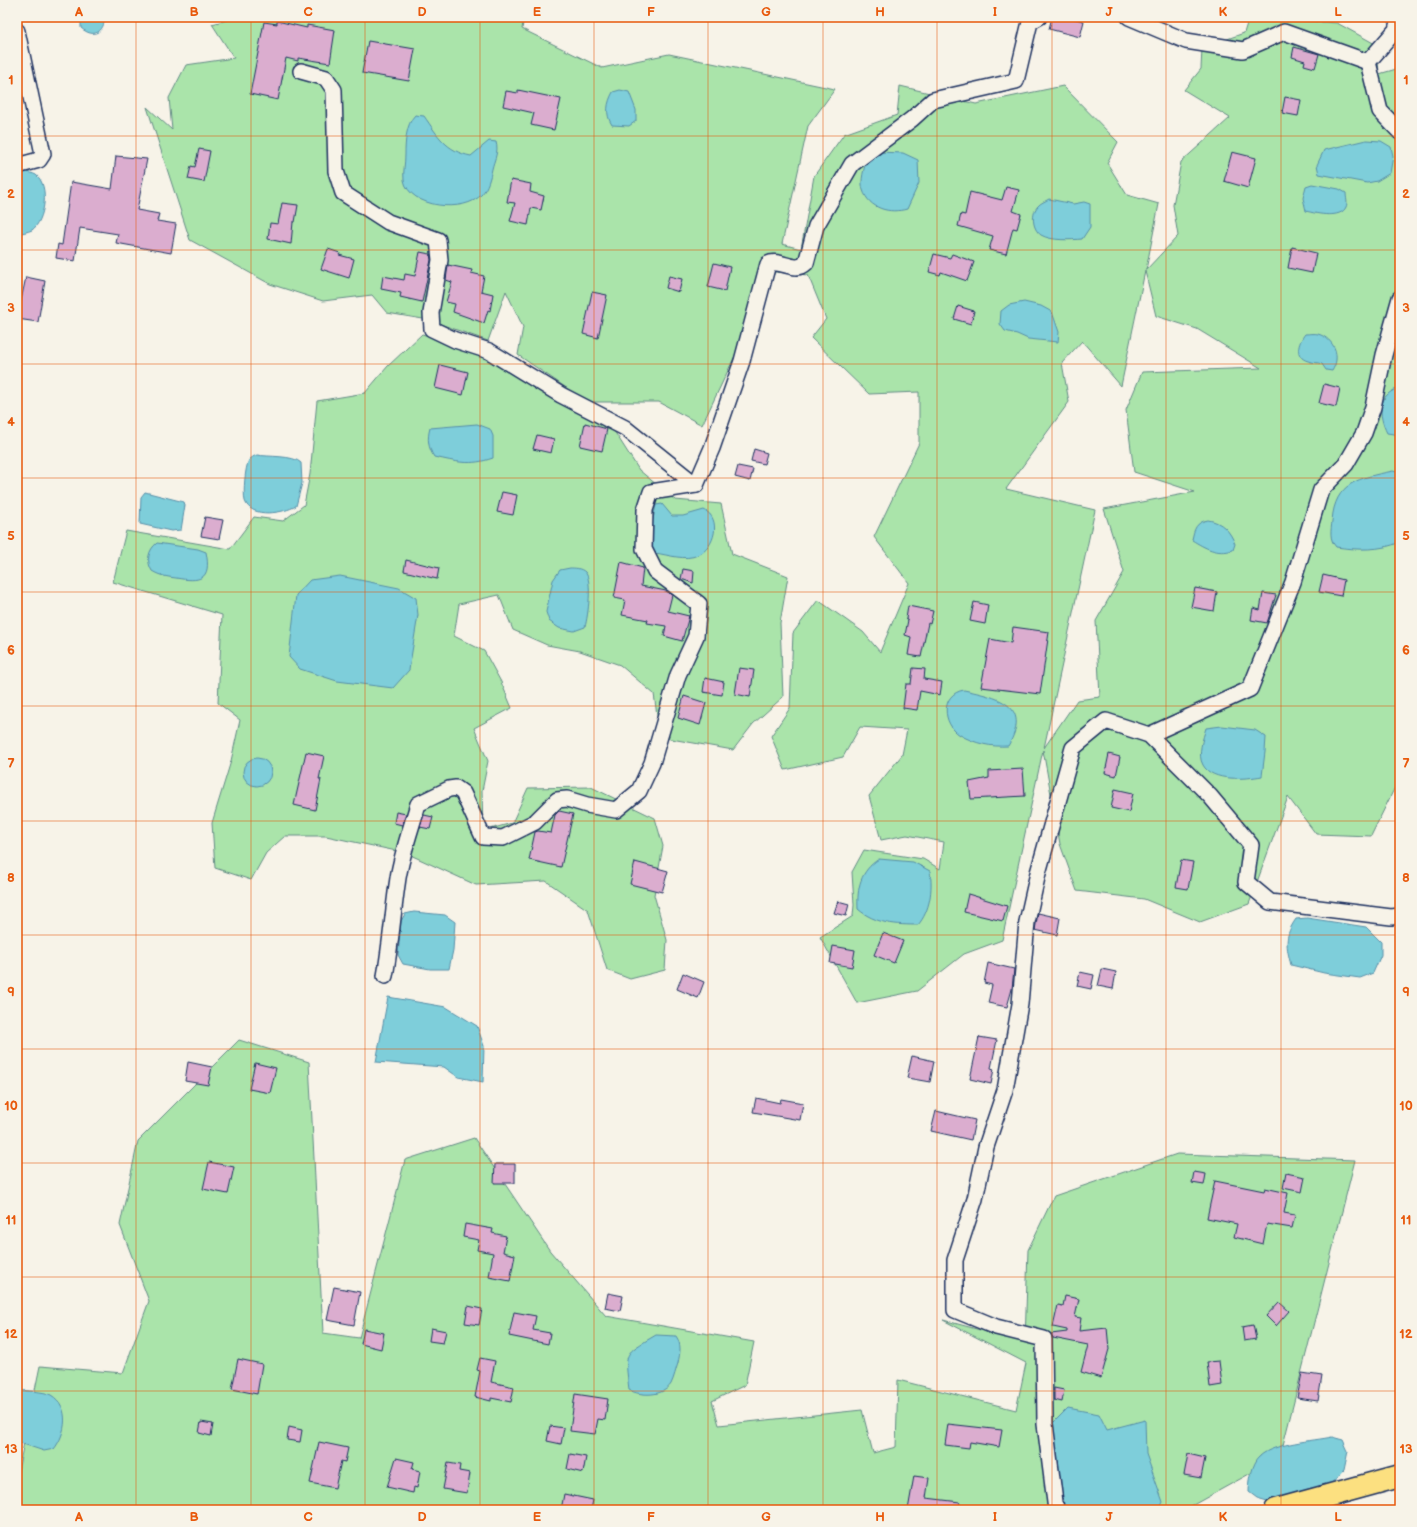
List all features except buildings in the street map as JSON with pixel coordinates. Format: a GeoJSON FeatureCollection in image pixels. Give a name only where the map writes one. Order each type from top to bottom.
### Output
{"type":"FeatureCollection","features":[{"type":"Feature","properties":{"kind":"highway"},"geometry":{"type":"LineString","coordinates":[[1276,1510],[1400,1476]]}},
{"type":"Feature","properties":{"kind":"street"},"geometry":{"type":"LineString","coordinates":[[696,485],[712,448],[742,361],[768,264],[773,262],[796,268],[806,263],[816,226],[852,164],[912,119],[933,100],[1016,81],[1030,22],[1039,17]]}},
{"type":"Feature","properties":{"kind":"street"},"geometry":{"type":"LineString","coordinates":[[1129,17],[1186,41],[1243,50],[1284,32],[1368,62]]}},
{"type":"Feature","properties":{"kind":"street"},"geometry":{"type":"LineString","coordinates":[[1368,62],[1396,30],[1399,17]]}},
{"type":"Feature","properties":{"kind":"street"},"geometry":{"type":"LineString","coordinates":[[17,31],[43,154],[39,160],[17,166]]}},
{"type":"Feature","properties":{"kind":"street"},"geometry":{"type":"LineString","coordinates":[[1368,62],[1380,111],[1400,132]]}},
{"type":"Feature","properties":{"kind":"street"},"geometry":{"type":"LineString","coordinates":[[301,71],[326,78],[334,90],[336,171],[343,193],[388,222],[438,240],[440,260],[438,279],[431,313],[432,329],[454,340],[489,351],[561,395],[625,428],[696,485]]}},
{"type":"Feature","properties":{"kind":"street"},"geometry":{"type":"LineString","coordinates":[[1149,735],[1250,690],[1293,582],[1321,490],[1346,464],[1364,433],[1373,407],[1384,355],[1400,298]]}},
{"type":"Feature","properties":{"kind":"street"},"geometry":{"type":"LineString","coordinates":[[385,976],[391,945],[398,878],[418,804],[448,789],[456,788],[463,793],[483,837],[502,838],[535,822],[557,800],[567,798],[587,805],[616,810],[639,791],[652,762],[678,675],[696,636],[699,604],[655,570],[644,549],[645,510],[651,492],[696,485]]}},
{"type":"Feature","properties":{"kind":"street"},"geometry":{"type":"LineString","coordinates":[[1056,1510],[1045,1424],[1044,1339],[996,1327],[955,1310],[954,1260],[975,1199],[986,1146],[1005,1090],[1020,1004],[1025,938],[1029,915],[1038,873],[1073,748],[1106,721],[1149,735],[1210,796],[1251,845],[1246,882],[1270,902],[1391,917],[1400,916]]}},
{"type":"Feature","properties":{"kind":"green space"},"geometry":{"type":"Polygon","coordinates":[[[238,17],[524,17],[522,29],[602,68],[669,54],[835,89],[808,126],[782,244],[801,249],[814,176],[844,134],[897,115],[900,86],[976,104],[1063,86],[1118,142],[1107,163],[1127,195],[1159,204],[1146,270],[1178,236],[1173,205],[1181,162],[1230,118],[1184,90],[1201,69],[1202,48],[1244,33],[1249,17],[1337,23],[1377,45],[1379,74],[1400,68],[1400,777],[1371,836],[1316,834],[1288,797],[1249,904],[1200,922],[1144,899],[1077,891],[1060,844],[1043,750],[1002,940],[964,954],[917,991],[857,1003],[820,937],[853,916],[854,905],[852,872],[864,850],[923,859],[940,869],[944,842],[907,835],[881,840],[869,796],[902,755],[907,730],[860,727],[843,757],[785,770],[771,736],[790,708],[793,633],[818,600],[863,632],[880,652],[909,583],[874,537],[919,443],[919,392],[869,394],[811,338],[826,319],[808,275],[775,272],[702,425],[659,402],[587,402],[518,355],[523,327],[506,291],[488,341],[429,320],[387,313],[372,295],[323,301],[270,284],[190,240],[147,107],[172,130],[169,98],[186,65],[234,58],[212,24],[238,17]],[[1145,271],[1121,386],[1082,341],[1062,363],[1069,402],[1006,489],[1095,510],[1044,748],[1077,700],[1100,697],[1096,621],[1124,572],[1104,509],[1195,492],[1134,472],[1126,410],[1142,372],[1261,368],[1197,329],[1156,316],[1145,271]]]}},
{"type":"Feature","properties":{"kind":"green space"},"geometry":{"type":"Polygon","coordinates":[[[422,334],[489,354],[609,423],[639,470],[675,500],[721,504],[732,554],[788,576],[780,623],[783,697],[753,724],[733,750],[660,737],[654,694],[620,665],[580,651],[547,645],[513,630],[499,595],[459,604],[454,636],[484,651],[501,682],[512,708],[474,728],[488,761],[482,791],[483,831],[512,823],[528,788],[591,787],[655,818],[663,846],[654,895],[667,940],[665,970],[630,979],[607,970],[588,910],[546,881],[476,885],[406,853],[326,836],[285,836],[266,853],[251,880],[215,868],[212,823],[231,761],[240,720],[218,703],[222,615],[113,582],[126,531],[230,549],[254,517],[283,521],[304,505],[310,474],[317,401],[365,393],[388,366],[422,334]]]}},
{"type":"Feature","properties":{"kind":"green space"},"geometry":{"type":"Polygon","coordinates":[[[239,1040],[309,1062],[323,1333],[359,1338],[405,1160],[474,1138],[550,1251],[606,1316],[754,1342],[745,1385],[712,1401],[719,1425],[862,1410],[873,1453],[896,1447],[898,1380],[1016,1410],[1026,1363],[943,1320],[1025,1342],[1028,1250],[1054,1196],[1177,1154],[1355,1160],[1280,1457],[1184,1510],[17,1510],[17,1476],[40,1366],[123,1373],[149,1301],[120,1225],[138,1141],[239,1040]]]}},
{"type":"Feature","properties":{"kind":"water"},"geometry":{"type":"Polygon","coordinates":[[[81,17],[105,17],[103,27],[98,32],[90,33],[81,28],[81,17]]]}},
{"type":"Feature","properties":{"kind":"water"},"geometry":{"type":"Polygon","coordinates":[[[620,90],[629,92],[636,110],[636,121],[629,126],[612,125],[608,117],[608,104],[611,96],[613,92],[620,90]]]}},
{"type":"Feature","properties":{"kind":"water"},"geometry":{"type":"Polygon","coordinates":[[[415,115],[424,116],[443,142],[462,154],[471,156],[489,141],[496,142],[497,153],[486,188],[482,194],[474,200],[451,206],[426,202],[416,197],[408,189],[404,180],[406,139],[408,128],[415,115]]]}},
{"type":"Feature","properties":{"kind":"water"},"geometry":{"type":"Polygon","coordinates":[[[1366,140],[1381,141],[1391,147],[1393,156],[1390,173],[1377,181],[1367,183],[1319,174],[1317,165],[1324,150],[1366,140]]]}},
{"type":"Feature","properties":{"kind":"water"},"geometry":{"type":"Polygon","coordinates":[[[878,152],[903,153],[918,160],[919,183],[907,209],[894,211],[887,210],[875,206],[866,196],[862,183],[865,166],[867,159],[878,152]]]}},
{"type":"Feature","properties":{"kind":"water"},"geometry":{"type":"Polygon","coordinates":[[[24,171],[35,174],[40,180],[43,187],[44,203],[40,219],[32,230],[17,234],[17,173],[24,171]]]}},
{"type":"Feature","properties":{"kind":"water"},"geometry":{"type":"Polygon","coordinates":[[[1312,184],[1339,189],[1346,193],[1347,204],[1343,211],[1328,215],[1306,211],[1303,198],[1306,186],[1312,184]]]}},
{"type":"Feature","properties":{"kind":"water"},"geometry":{"type":"Polygon","coordinates":[[[1049,199],[1073,204],[1084,202],[1090,204],[1090,227],[1082,239],[1055,239],[1045,237],[1038,232],[1034,225],[1034,213],[1039,205],[1049,199]]]}},
{"type":"Feature","properties":{"kind":"water"},"geometry":{"type":"Polygon","coordinates":[[[1024,302],[1041,306],[1052,312],[1059,332],[1058,342],[1028,339],[1005,331],[1000,324],[1001,311],[1009,305],[1024,302]]]}},
{"type":"Feature","properties":{"kind":"water"},"geometry":{"type":"Polygon","coordinates":[[[1305,334],[1318,334],[1324,336],[1332,344],[1335,349],[1336,360],[1332,371],[1326,370],[1322,364],[1308,361],[1301,356],[1299,353],[1299,345],[1305,334]]]}},
{"type":"Feature","properties":{"kind":"water"},"geometry":{"type":"Polygon","coordinates":[[[1400,388],[1400,435],[1387,433],[1381,412],[1383,400],[1392,391],[1400,388]]]}},
{"type":"Feature","properties":{"kind":"water"},"geometry":{"type":"Polygon","coordinates":[[[477,424],[490,429],[493,436],[493,458],[470,463],[434,457],[430,450],[429,443],[430,428],[477,424]]]}},
{"type":"Feature","properties":{"kind":"water"},"geometry":{"type":"Polygon","coordinates":[[[257,455],[287,457],[298,460],[301,463],[302,483],[296,506],[284,511],[268,513],[248,507],[244,497],[245,474],[249,460],[257,455]]]}},
{"type":"Feature","properties":{"kind":"water"},"geometry":{"type":"Polygon","coordinates":[[[1393,471],[1400,473],[1400,542],[1385,547],[1368,549],[1336,547],[1331,538],[1332,521],[1334,508],[1338,498],[1344,490],[1351,484],[1370,476],[1393,471]]]}},
{"type":"Feature","properties":{"kind":"water"},"geometry":{"type":"Polygon","coordinates":[[[145,492],[184,502],[185,505],[181,530],[171,531],[140,524],[141,497],[145,492]]]}},
{"type":"Feature","properties":{"kind":"water"},"geometry":{"type":"Polygon","coordinates":[[[662,504],[672,516],[683,516],[704,510],[710,514],[713,519],[714,533],[709,546],[704,551],[698,555],[688,558],[655,553],[648,543],[656,505],[662,504]]]}},
{"type":"Feature","properties":{"kind":"water"},"geometry":{"type":"Polygon","coordinates":[[[1208,520],[1221,525],[1228,531],[1235,544],[1233,550],[1222,552],[1211,550],[1192,540],[1198,524],[1208,520]]]}},
{"type":"Feature","properties":{"kind":"water"},"geometry":{"type":"Polygon","coordinates":[[[157,543],[198,549],[206,552],[207,569],[205,574],[202,577],[191,580],[164,576],[152,571],[149,563],[149,556],[150,552],[157,543]]]}},
{"type":"Feature","properties":{"kind":"water"},"geometry":{"type":"Polygon","coordinates":[[[570,568],[580,569],[585,572],[589,582],[588,607],[585,627],[574,631],[559,628],[549,621],[546,612],[553,580],[560,570],[570,568]]]}},
{"type":"Feature","properties":{"kind":"water"},"geometry":{"type":"Polygon","coordinates":[[[340,576],[399,588],[416,598],[418,615],[409,670],[393,688],[337,681],[300,669],[289,657],[296,595],[310,580],[340,576]]]}},
{"type":"Feature","properties":{"kind":"water"},"geometry":{"type":"Polygon","coordinates":[[[964,690],[999,700],[1014,712],[1016,721],[1015,732],[1008,746],[978,743],[960,735],[954,730],[947,717],[947,703],[956,693],[964,690]]]}},
{"type":"Feature","properties":{"kind":"water"},"geometry":{"type":"Polygon","coordinates":[[[1222,726],[1255,730],[1266,737],[1262,776],[1247,778],[1221,777],[1207,770],[1203,765],[1201,761],[1201,752],[1202,741],[1206,728],[1222,726]]]}},
{"type":"Feature","properties":{"kind":"water"},"geometry":{"type":"Polygon","coordinates":[[[257,758],[263,759],[267,762],[270,766],[270,778],[267,782],[263,785],[257,786],[251,785],[247,782],[244,778],[243,772],[244,766],[247,762],[251,759],[257,758]]]}},
{"type":"Feature","properties":{"kind":"water"},"geometry":{"type":"Polygon","coordinates":[[[879,859],[913,862],[930,871],[930,900],[928,907],[918,925],[886,923],[872,918],[858,909],[858,894],[861,881],[868,869],[879,859]]]}},
{"type":"Feature","properties":{"kind":"water"},"geometry":{"type":"Polygon","coordinates":[[[414,912],[445,915],[455,922],[453,950],[449,969],[430,969],[403,964],[398,955],[401,921],[405,914],[414,912]]]}},
{"type":"Feature","properties":{"kind":"water"},"geometry":{"type":"Polygon","coordinates":[[[1307,918],[1366,927],[1381,942],[1381,955],[1373,973],[1360,978],[1324,973],[1291,965],[1287,947],[1289,931],[1296,919],[1307,918]]]}},
{"type":"Feature","properties":{"kind":"water"},"geometry":{"type":"Polygon","coordinates":[[[388,997],[446,1007],[477,1026],[484,1046],[483,1082],[458,1077],[444,1067],[376,1062],[388,997]]]}},
{"type":"Feature","properties":{"kind":"water"},"geometry":{"type":"Polygon","coordinates":[[[656,1335],[676,1336],[679,1343],[679,1359],[671,1384],[663,1391],[651,1394],[629,1390],[627,1368],[628,1355],[631,1351],[656,1335]]]}},
{"type":"Feature","properties":{"kind":"water"},"geometry":{"type":"Polygon","coordinates":[[[17,1390],[39,1392],[51,1395],[62,1406],[64,1413],[64,1428],[54,1449],[44,1451],[17,1442],[17,1390]]]}},
{"type":"Feature","properties":{"kind":"water"},"geometry":{"type":"Polygon","coordinates":[[[1068,1408],[1099,1414],[1107,1430],[1145,1420],[1146,1454],[1163,1502],[1159,1510],[1060,1510],[1051,1425],[1068,1408]]]}},
{"type":"Feature","properties":{"kind":"water"},"geometry":{"type":"Polygon","coordinates":[[[1332,1437],[1343,1440],[1348,1451],[1344,1470],[1322,1493],[1271,1502],[1257,1498],[1249,1492],[1250,1478],[1255,1463],[1260,1456],[1266,1452],[1284,1445],[1332,1437]]]}}]}
